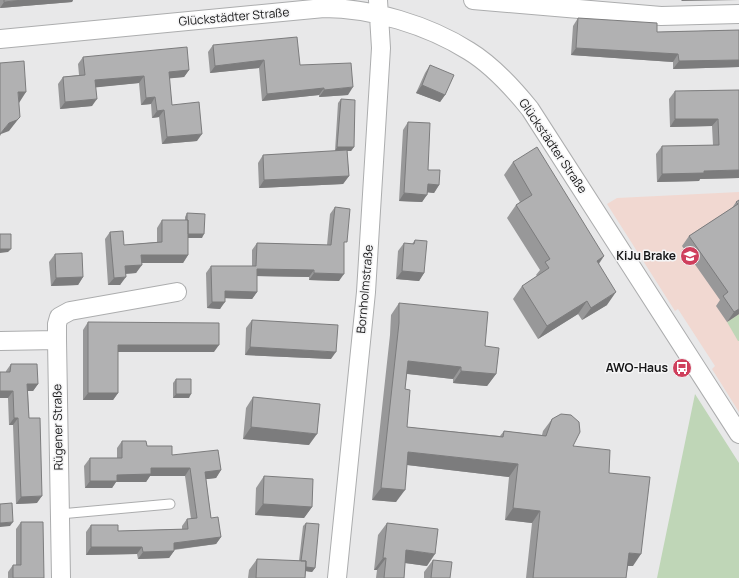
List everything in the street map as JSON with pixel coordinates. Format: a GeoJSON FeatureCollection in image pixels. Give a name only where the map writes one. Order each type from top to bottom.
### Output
{"type":"FeatureCollection","features":[{"type":"Feature","properties":{"kind":"street"},"geometry":{"type":"LineString","coordinates":[[473,0],[662,8],[739,14]]}},
{"type":"Feature","properties":{"kind":"street","name":"Glückstädter Straße"},"geometry":{"type":"LineString","coordinates":[[0,39],[324,8],[352,9],[379,7],[470,51],[519,95],[542,125],[658,311],[739,434]]}},
{"type":"Feature","properties":{"kind":"street","name":"Bornholmstraße"},"geometry":{"type":"LineString","coordinates":[[337,578],[366,292],[381,48],[379,7]]}},
{"type":"Feature","properties":{"kind":"street","name":"Rügener Straße"},"geometry":{"type":"LineString","coordinates":[[61,578],[56,340],[57,324],[60,317],[64,313],[177,292]]}},
{"type":"Feature","properties":{"kind":"street"},"geometry":{"type":"LineString","coordinates":[[0,342],[56,340]]}},
{"type":"Feature","properties":{"kind":"lane"},"geometry":{"type":"LineString","coordinates":[[60,514],[170,504]]}},
{"type":"Feature","properties":{"kind":"shaded area","name":"KiJu Brake"},"geometry":{"type":"Polygon","coordinates":[[[739,192],[739,412],[712,369],[715,366],[678,309],[675,311],[607,204],[617,198],[739,192]]]}},
{"type":"Feature","properties":{"kind":"green space"},"geometry":{"type":"Polygon","coordinates":[[[739,314],[739,341],[738,341],[727,322],[739,314]]]}},
{"type":"Feature","properties":{"kind":"green space"},"geometry":{"type":"Polygon","coordinates":[[[695,394],[739,463],[739,578],[657,578],[695,394]]]}},
{"type":"Feature","properties":{"kind":"building"},"geometry":{"type":"Polygon","coordinates":[[[4,0],[23,0],[4,2],[4,0]]]}},
{"type":"Feature","properties":{"kind":"building"},"geometry":{"type":"Polygon","coordinates":[[[578,18],[657,23],[657,32],[739,30],[739,60],[679,61],[678,54],[576,48],[578,18]]]}},
{"type":"Feature","properties":{"kind":"building"},"geometry":{"type":"Polygon","coordinates":[[[297,37],[300,65],[351,63],[353,87],[324,90],[324,88],[267,94],[264,60],[215,66],[213,45],[297,37]]]}},
{"type":"Feature","properties":{"kind":"building"},"geometry":{"type":"Polygon","coordinates":[[[187,47],[189,70],[169,72],[172,105],[199,102],[202,134],[167,137],[164,110],[157,111],[155,97],[146,98],[144,76],[95,80],[97,99],[65,102],[63,77],[85,75],[83,57],[187,47]]]}},
{"type":"Feature","properties":{"kind":"building"},"geometry":{"type":"Polygon","coordinates":[[[24,61],[26,92],[18,92],[20,117],[9,123],[0,134],[0,63],[24,61]]]}},
{"type":"Feature","properties":{"kind":"building"},"geometry":{"type":"Polygon","coordinates":[[[430,65],[454,75],[445,95],[422,85],[430,65]]]}},
{"type":"Feature","properties":{"kind":"building"},"geometry":{"type":"Polygon","coordinates":[[[739,90],[739,170],[662,174],[662,146],[719,145],[718,119],[675,119],[675,91],[739,90]]]}},
{"type":"Feature","properties":{"kind":"building"},"geometry":{"type":"Polygon","coordinates":[[[341,99],[355,100],[354,147],[337,147],[341,99]]]}},
{"type":"Feature","properties":{"kind":"building"},"geometry":{"type":"Polygon","coordinates":[[[408,122],[430,123],[428,170],[440,170],[439,185],[428,184],[427,195],[404,193],[408,122]]]}},
{"type":"Feature","properties":{"kind":"building"},"geometry":{"type":"Polygon","coordinates":[[[537,147],[604,256],[597,261],[616,292],[591,308],[587,301],[547,326],[522,286],[549,268],[545,262],[550,259],[516,205],[532,195],[513,162],[537,147]]]}},
{"type":"Feature","properties":{"kind":"building"},"geometry":{"type":"Polygon","coordinates":[[[347,150],[349,176],[264,180],[263,155],[347,150]]]}},
{"type":"Feature","properties":{"kind":"building"},"geometry":{"type":"Polygon","coordinates":[[[739,200],[739,309],[734,312],[723,296],[728,292],[689,236],[738,204],[736,202],[739,200]]]}},
{"type":"Feature","properties":{"kind":"building"},"geometry":{"type":"Polygon","coordinates":[[[335,207],[350,209],[347,242],[344,242],[344,274],[314,273],[314,270],[257,269],[257,292],[225,291],[225,302],[212,302],[211,266],[256,266],[257,243],[331,245],[335,207]]]}},
{"type":"Feature","properties":{"kind":"building"},"geometry":{"type":"Polygon","coordinates":[[[187,213],[205,214],[204,234],[188,234],[187,213]]]}},
{"type":"Feature","properties":{"kind":"building"},"geometry":{"type":"Polygon","coordinates":[[[162,220],[188,220],[188,255],[141,255],[142,265],[125,266],[126,277],[114,278],[110,232],[123,231],[124,245],[162,242],[162,220]]]}},
{"type":"Feature","properties":{"kind":"building"},"geometry":{"type":"Polygon","coordinates":[[[0,234],[11,234],[11,249],[0,249],[0,234]]]}},
{"type":"Feature","properties":{"kind":"building"},"geometry":{"type":"Polygon","coordinates":[[[415,240],[427,241],[424,273],[402,271],[404,243],[414,244],[415,240]]]}},
{"type":"Feature","properties":{"kind":"building"},"geometry":{"type":"Polygon","coordinates":[[[82,253],[83,277],[56,278],[55,254],[82,253]]]}},
{"type":"Feature","properties":{"kind":"building"},"geometry":{"type":"Polygon","coordinates":[[[399,303],[488,312],[485,346],[499,348],[496,374],[461,371],[461,367],[408,361],[405,389],[410,390],[407,427],[503,437],[504,431],[546,436],[552,419],[561,414],[571,415],[579,422],[580,432],[573,446],[610,450],[609,473],[650,477],[641,554],[629,553],[626,578],[533,578],[540,511],[513,508],[518,464],[408,452],[405,490],[381,488],[399,323],[399,303]]]}},
{"type":"Feature","properties":{"kind":"building"},"geometry":{"type":"Polygon","coordinates":[[[252,320],[338,325],[336,352],[250,347],[252,320]]]}},
{"type":"Feature","properties":{"kind":"building"},"geometry":{"type":"Polygon","coordinates":[[[88,322],[219,323],[219,345],[118,345],[118,393],[88,393],[88,322]]]}},
{"type":"Feature","properties":{"kind":"building"},"geometry":{"type":"Polygon","coordinates":[[[11,364],[37,364],[38,384],[27,384],[29,418],[40,418],[42,496],[21,497],[18,418],[14,418],[13,391],[0,391],[0,372],[10,372],[11,364]]]}},
{"type":"Feature","properties":{"kind":"building"},"geometry":{"type":"Polygon","coordinates":[[[176,379],[191,379],[191,394],[176,394],[176,379]]]}},
{"type":"Feature","properties":{"kind":"building"},"geometry":{"type":"Polygon","coordinates":[[[253,397],[320,404],[317,434],[251,427],[253,397]]]}},
{"type":"Feature","properties":{"kind":"building"},"geometry":{"type":"Polygon","coordinates":[[[122,441],[146,441],[147,446],[172,446],[172,455],[218,450],[221,470],[205,472],[211,518],[218,517],[221,537],[174,543],[174,551],[143,552],[142,547],[91,547],[91,525],[118,525],[118,531],[188,529],[187,519],[197,518],[190,468],[151,468],[151,474],[117,475],[117,481],[90,481],[90,458],[122,458],[122,441]]]}},
{"type":"Feature","properties":{"kind":"building"},"geometry":{"type":"Polygon","coordinates":[[[264,476],[313,479],[312,507],[263,504],[264,476]]]}},
{"type":"Feature","properties":{"kind":"building"},"geometry":{"type":"Polygon","coordinates":[[[12,503],[13,522],[0,523],[0,504],[12,503]]]}},
{"type":"Feature","properties":{"kind":"building"},"geometry":{"type":"Polygon","coordinates":[[[21,522],[43,522],[44,578],[13,578],[13,565],[21,565],[21,522]]]}},
{"type":"Feature","properties":{"kind":"building"},"geometry":{"type":"Polygon","coordinates":[[[306,523],[319,524],[315,568],[306,567],[306,561],[301,561],[306,523]]]}},
{"type":"Feature","properties":{"kind":"building"},"geometry":{"type":"Polygon","coordinates":[[[387,523],[438,529],[435,554],[406,550],[404,578],[384,578],[386,558],[383,558],[387,523]]]}},
{"type":"Feature","properties":{"kind":"building"},"geometry":{"type":"Polygon","coordinates":[[[257,559],[306,561],[305,578],[256,578],[257,559]]]}},
{"type":"Feature","properties":{"kind":"building"},"geometry":{"type":"Polygon","coordinates":[[[433,560],[452,562],[450,578],[431,578],[433,560]]]}},
{"type":"Feature","properties":{"kind":"place","name":"KiJu Brake"},"geometry":{"type":"Point","coordinates":[690,256]}},
{"type":"Feature","properties":{"kind":"place","name":"AWO-Haus"},"geometry":{"type":"Point","coordinates":[682,368]}}]}
